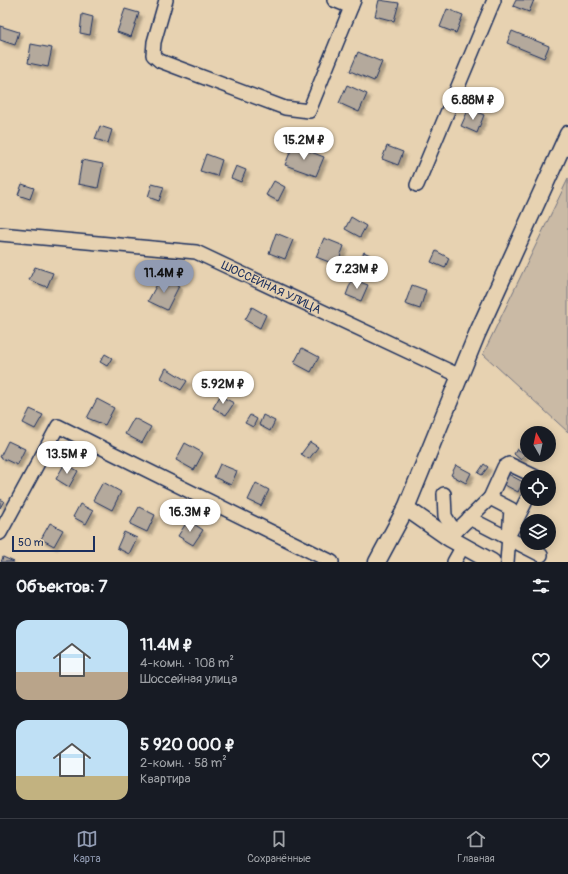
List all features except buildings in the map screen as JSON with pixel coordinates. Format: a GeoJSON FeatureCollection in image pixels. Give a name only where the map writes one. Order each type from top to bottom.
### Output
{"type":"FeatureCollection","features":[{"type":"Feature","properties":{"kind":"main road"},"geometry":{"type":"LineString","coordinates":[[377,562],[406,508],[477,334],[568,134]]}},
{"type":"Feature","properties":{"kind":"main road"},"geometry":{"type":"LineString","coordinates":[[406,508],[452,535],[464,546],[492,562]]}},
{"type":"Feature","properties":{"kind":"street"},"geometry":{"type":"LineString","coordinates":[[166,0],[154,42],[154,55],[160,61],[285,108],[309,111],[353,4],[334,0]]}},
{"type":"Feature","properties":{"kind":"street"},"geometry":{"type":"LineString","coordinates":[[417,185],[494,0]]}},
{"type":"Feature","properties":{"kind":"street","name":"ШОССЕЙНАЯ УЛИЦА"},"geometry":{"type":"LineString","coordinates":[[0,234],[196,252],[460,376]]}},
{"type":"Feature","properties":{"kind":"street"},"geometry":{"type":"LineString","coordinates":[[0,533],[58,426],[332,562]]}},
{"type":"Feature","properties":{"kind":"street"},"geometry":{"type":"LineString","coordinates":[[444,494],[445,516],[452,535],[490,498],[504,467],[508,464],[521,470]]}},
{"type":"Feature","properties":{"kind":"street"},"geometry":{"type":"LineString","coordinates":[[490,498],[511,509],[507,562]]}},
{"type":"Feature","properties":{"kind":"street"},"geometry":{"type":"LineString","coordinates":[[508,537],[524,506]]}},
{"type":"Feature","properties":{"kind":"street"},"geometry":{"type":"LineString","coordinates":[[469,518],[508,537],[543,560]]}},
{"type":"Feature","properties":{"kind":"street"},"geometry":{"type":"LineString","coordinates":[[454,562],[464,546]]}},
{"type":"Feature","properties":{"kind":"shaded area"},"geometry":{"type":"Polygon","coordinates":[[[568,179],[568,432],[483,354],[568,179]]]}}]}
